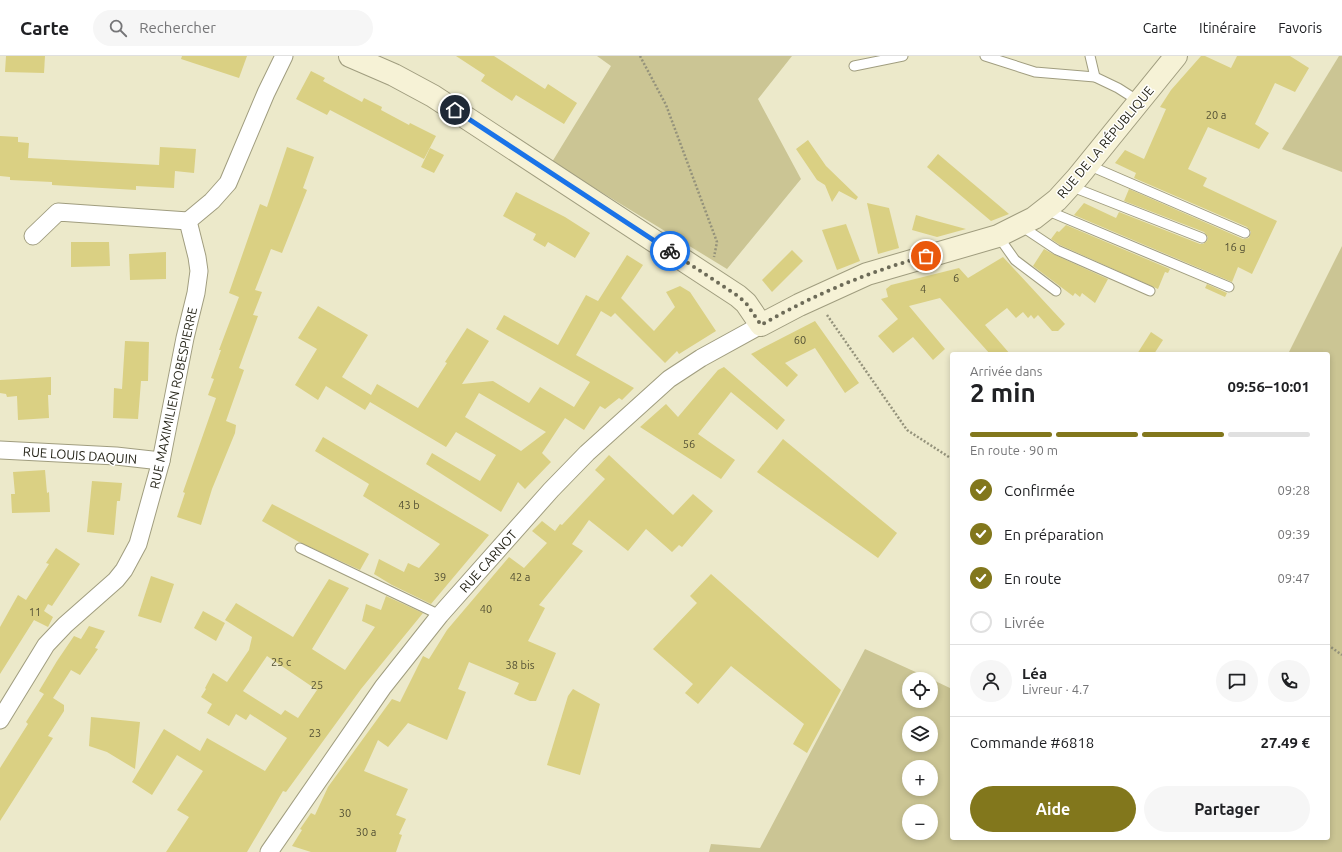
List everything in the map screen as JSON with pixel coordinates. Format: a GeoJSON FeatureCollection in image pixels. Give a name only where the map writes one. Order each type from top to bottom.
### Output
{"type":"FeatureCollection","features":[{"type":"Feature","properties":{"kind":"street"},"geometry":{"type":"LineString","coordinates":[[32,236],[58,212],[188,221],[212,201],[228,184],[266,92],[284,56]]}},
{"type":"Feature","properties":{"kind":"street"},"geometry":{"type":"LineString","coordinates":[[350,56],[394,75],[433,96],[710,277],[746,303],[761,325]]}},
{"type":"Feature","properties":{"kind":"street","name":"RUE DE LA RÉPUBLIQUE"},"geometry":{"type":"LineString","coordinates":[[761,325],[845,284],[889,267],[998,236],[1021,226],[1045,210],[1070,186],[1176,56]]}},
{"type":"Feature","properties":{"kind":"street","name":"RUE MAXIMILIEN ROBESPIERRE"},"geometry":{"type":"LineString","coordinates":[[0,720],[46,645],[65,625],[108,589],[124,570],[138,544],[161,461],[197,284],[197,257],[188,221]]}},
{"type":"Feature","properties":{"kind":"street","name":"RUE CARNOT"},"geometry":{"type":"LineString","coordinates":[[269,852],[383,687],[440,615],[551,490],[641,404],[670,379],[695,362],[761,325]]}},
{"type":"Feature","properties":{"kind":"street","name":"RUE LOUIS DAQUIN"},"geometry":{"type":"LineString","coordinates":[[0,450],[161,461]]}},
{"type":"Feature","properties":{"kind":"lane"},"geometry":{"type":"LineString","coordinates":[[854,66],[903,56]]}},
{"type":"Feature","properties":{"kind":"lane"},"geometry":{"type":"LineString","coordinates":[[986,56],[1035,72],[1095,77],[1118,88],[1140,102]]}},
{"type":"Feature","properties":{"kind":"lane"},"geometry":{"type":"LineString","coordinates":[[1090,56],[1095,77]]}},
{"type":"Feature","properties":{"kind":"lane"},"geometry":{"type":"LineString","coordinates":[[1088,165],[1245,233]]}},
{"type":"Feature","properties":{"kind":"lane"},"geometry":{"type":"LineString","coordinates":[[1070,186],[1202,238]]}},
{"type":"Feature","properties":{"kind":"lane"},"geometry":{"type":"LineString","coordinates":[[1045,210],[1229,287]]}},
{"type":"Feature","properties":{"kind":"lane"},"geometry":{"type":"LineString","coordinates":[[1021,226],[1057,250],[1150,291]]}},
{"type":"Feature","properties":{"kind":"lane"},"geometry":{"type":"LineString","coordinates":[[998,236],[1015,260],[1056,291]]}},
{"type":"Feature","properties":{"kind":"lane"},"geometry":{"type":"LineString","coordinates":[[300,548],[440,615]]}},
{"type":"Feature","properties":{"kind":"path"},"geometry":{"type":"LineString","coordinates":[[640,56],[666,105],[717,242],[710,277]]}},
{"type":"Feature","properties":{"kind":"path"},"geometry":{"type":"LineString","coordinates":[[815,298],[907,430],[950,458]]}},
{"type":"Feature","properties":{"kind":"path"},"geometry":{"type":"LineString","coordinates":[[1330,646],[1342,655]]}},
{"type":"Feature","properties":{"kind":"shaded area"},"geometry":{"type":"Polygon","coordinates":[[[597,56],[792,56],[758,99],[801,179],[727,269],[552,162],[611,66],[597,56]]]}},
{"type":"Feature","properties":{"kind":"shaded area"},"geometry":{"type":"Polygon","coordinates":[[[1339,56],[1342,56],[1342,172],[1282,149],[1339,56]]]}},
{"type":"Feature","properties":{"kind":"shaded area"},"geometry":{"type":"Polygon","coordinates":[[[1342,246],[1342,852],[709,852],[711,844],[760,848],[865,649],[916,672],[902,672],[902,708],[938,708],[938,682],[950,688],[950,840],[1330,840],[1330,352],[1289,352],[1342,246]]]}},
{"type":"Feature","properties":{"kind":"building"},"geometry":{"type":"Polygon","coordinates":[[[6,56],[45,56],[44,73],[5,72],[6,56]]]}},
{"type":"Feature","properties":{"kind":"building"},"geometry":{"type":"Polygon","coordinates":[[[182,56],[247,56],[239,78],[181,59],[182,56]]]}},
{"type":"Feature","properties":{"kind":"building"},"geometry":{"type":"Polygon","coordinates":[[[456,56],[494,56],[545,89],[548,84],[577,103],[564,124],[516,95],[512,101],[481,81],[485,75],[456,56]]]}},
{"type":"Feature","properties":{"kind":"building"},"geometry":{"type":"Polygon","coordinates":[[[1201,56],[1205,56],[1231,68],[1237,56],[1290,56],[1309,68],[1295,92],[1275,83],[1255,124],[1269,133],[1259,149],[1208,127],[1188,169],[1207,178],[1203,186],[1277,221],[1252,274],[1238,267],[1232,282],[1074,215],[1084,203],[1116,218],[1119,212],[1200,244],[1207,241],[1208,237],[1204,232],[1124,201],[1129,189],[1243,239],[1249,238],[1251,232],[1247,227],[1134,178],[1136,173],[1115,163],[1125,150],[1144,159],[1166,109],[1160,107],[1171,90],[1201,56]]]}},
{"type":"Feature","properties":{"kind":"building"},"geometry":{"type":"Polygon","coordinates":[[[311,71],[325,78],[323,81],[362,102],[364,98],[382,107],[381,110],[409,125],[410,123],[436,136],[424,159],[330,110],[327,115],[296,99],[311,71]]]}},
{"type":"Feature","properties":{"kind":"building"},"geometry":{"type":"Polygon","coordinates":[[[0,136],[18,137],[18,142],[29,143],[28,158],[159,165],[160,147],[196,149],[194,173],[175,171],[174,188],[136,186],[136,190],[52,185],[52,182],[10,180],[10,177],[0,176],[0,136]]]}},
{"type":"Feature","properties":{"kind":"building"},"geometry":{"type":"Polygon","coordinates":[[[808,140],[826,166],[858,197],[856,200],[839,191],[832,202],[825,185],[817,180],[796,149],[808,140]]]}},
{"type":"Feature","properties":{"kind":"building"},"geometry":{"type":"Polygon","coordinates":[[[287,147],[314,157],[303,188],[307,190],[282,253],[271,249],[255,290],[262,292],[253,315],[258,316],[239,368],[244,370],[226,421],[236,425],[235,433],[212,489],[201,525],[177,517],[185,493],[183,492],[216,398],[208,395],[214,379],[211,378],[221,350],[219,350],[239,297],[229,293],[260,204],[267,207],[287,147]]]}},
{"type":"Feature","properties":{"kind":"building"},"geometry":{"type":"Polygon","coordinates":[[[430,148],[444,155],[434,173],[421,167],[430,148]]]}},
{"type":"Feature","properties":{"kind":"building"},"geometry":{"type":"Polygon","coordinates":[[[938,154],[1009,214],[991,221],[927,167],[938,154]]]}},
{"type":"Feature","properties":{"kind":"building"},"geometry":{"type":"Polygon","coordinates":[[[516,192],[565,217],[590,233],[575,258],[548,242],[545,247],[533,240],[536,234],[503,216],[516,192]]]}},
{"type":"Feature","properties":{"kind":"building"},"geometry":{"type":"Polygon","coordinates":[[[867,203],[889,208],[899,248],[878,254],[867,203]]]}},
{"type":"Feature","properties":{"kind":"building"},"geometry":{"type":"Polygon","coordinates":[[[916,215],[966,229],[937,237],[912,230],[916,215]]]}},
{"type":"Feature","properties":{"kind":"building"},"geometry":{"type":"Polygon","coordinates":[[[846,224],[860,261],[837,270],[822,230],[846,224]]]}},
{"type":"Feature","properties":{"kind":"building"},"geometry":{"type":"Polygon","coordinates":[[[1066,225],[1170,269],[1168,273],[1165,272],[1158,289],[1060,245],[1051,239],[1057,231],[1059,232],[1066,225]]]}},
{"type":"Feature","properties":{"kind":"building"},"geometry":{"type":"Polygon","coordinates":[[[71,242],[109,242],[110,266],[71,267],[71,242]]]}},
{"type":"Feature","properties":{"kind":"building"},"geometry":{"type":"Polygon","coordinates":[[[1044,249],[1108,279],[1095,303],[1082,293],[1080,297],[1075,293],[1073,296],[1033,266],[1044,249]]]}},
{"type":"Feature","properties":{"kind":"building"},"geometry":{"type":"Polygon","coordinates":[[[792,250],[803,261],[772,292],[762,280],[792,250]]]}},
{"type":"Feature","properties":{"kind":"building"},"geometry":{"type":"Polygon","coordinates":[[[166,252],[166,279],[130,280],[129,254],[166,252]]]}},
{"type":"Feature","properties":{"kind":"building"},"geometry":{"type":"Polygon","coordinates":[[[627,255],[643,265],[621,298],[654,331],[675,307],[666,292],[680,286],[690,292],[716,331],[679,354],[677,351],[665,363],[615,313],[611,317],[601,311],[576,355],[634,388],[622,400],[619,398],[605,409],[600,406],[584,430],[565,418],[542,453],[551,462],[525,489],[518,482],[501,512],[426,464],[432,453],[480,481],[496,455],[456,432],[446,447],[370,402],[365,410],[326,386],[318,400],[295,385],[317,349],[298,338],[318,306],[368,335],[342,377],[371,395],[377,384],[418,408],[447,363],[445,362],[467,328],[489,341],[462,384],[493,381],[529,403],[540,387],[574,407],[590,382],[496,329],[504,315],[558,345],[586,295],[598,301],[627,255]],[[479,393],[465,417],[521,451],[546,432],[479,393]]]}},
{"type":"Feature","properties":{"kind":"building"},"geometry":{"type":"Polygon","coordinates":[[[1003,257],[1065,324],[1058,331],[1052,331],[1038,315],[1034,319],[1031,315],[1028,318],[1023,312],[1016,318],[1007,308],[985,325],[1008,352],[988,352],[940,298],[909,306],[945,349],[933,360],[913,337],[893,353],[878,336],[898,319],[881,299],[888,297],[886,289],[891,285],[959,268],[968,278],[1003,257]]]}},
{"type":"Feature","properties":{"kind":"building"},"geometry":{"type":"Polygon","coordinates":[[[1207,284],[1227,293],[1225,297],[1205,288],[1207,284]]]}},
{"type":"Feature","properties":{"kind":"building"},"geometry":{"type":"Polygon","coordinates":[[[815,321],[859,383],[845,393],[815,348],[785,363],[798,375],[787,387],[751,354],[815,321]]]}},
{"type":"Feature","properties":{"kind":"building"},"geometry":{"type":"Polygon","coordinates":[[[1151,332],[1163,340],[1155,352],[1138,352],[1151,332]]]}},
{"type":"Feature","properties":{"kind":"building"},"geometry":{"type":"Polygon","coordinates":[[[125,341],[149,342],[148,381],[141,381],[138,419],[113,418],[114,388],[122,389],[125,341]]]}},
{"type":"Feature","properties":{"kind":"building"},"geometry":{"type":"Polygon","coordinates":[[[724,367],[785,420],[777,430],[731,392],[698,434],[735,460],[721,479],[640,427],[666,404],[678,417],[718,370],[724,367]]]}},
{"type":"Feature","properties":{"kind":"building"},"geometry":{"type":"Polygon","coordinates":[[[51,377],[51,395],[48,395],[49,418],[18,420],[17,396],[7,397],[6,394],[0,393],[0,380],[51,377]]]}},
{"type":"Feature","properties":{"kind":"building"},"geometry":{"type":"Polygon","coordinates":[[[323,437],[489,535],[431,604],[392,585],[374,574],[379,559],[404,572],[408,563],[419,568],[440,544],[363,496],[369,484],[315,451],[323,437]]]}},
{"type":"Feature","properties":{"kind":"building"},"geometry":{"type":"Polygon","coordinates":[[[783,439],[897,533],[878,558],[757,472],[783,439]]]}},
{"type":"Feature","properties":{"kind":"building"},"geometry":{"type":"Polygon","coordinates":[[[609,455],[673,515],[693,494],[713,511],[682,547],[679,545],[672,552],[646,529],[628,551],[589,520],[572,544],[583,551],[539,605],[545,608],[528,641],[556,653],[536,701],[530,701],[514,694],[519,683],[469,662],[458,689],[466,692],[447,740],[408,723],[388,747],[378,740],[364,771],[408,789],[396,815],[406,819],[399,834],[402,835],[396,852],[311,852],[292,846],[302,830],[300,829],[311,813],[315,815],[328,787],[392,699],[400,702],[423,656],[429,659],[447,630],[509,557],[524,568],[547,543],[532,531],[542,521],[555,531],[560,524],[562,525],[605,479],[595,470],[609,455]]]}},
{"type":"Feature","properties":{"kind":"building"},"geometry":{"type":"Polygon","coordinates":[[[45,470],[47,493],[49,492],[50,512],[12,513],[11,494],[15,494],[13,472],[45,470]]]}},
{"type":"Feature","properties":{"kind":"building"},"geometry":{"type":"Polygon","coordinates":[[[92,481],[122,483],[120,501],[117,501],[114,535],[87,532],[92,481]]]}},
{"type":"Feature","properties":{"kind":"building"},"geometry":{"type":"Polygon","coordinates":[[[272,504],[369,554],[360,570],[299,542],[262,521],[272,504]]]}},
{"type":"Feature","properties":{"kind":"building"},"geometry":{"type":"Polygon","coordinates":[[[56,548],[80,564],[52,606],[48,604],[44,611],[53,617],[48,627],[34,620],[0,674],[0,627],[18,595],[26,600],[49,564],[46,563],[56,548]]]}},
{"type":"Feature","properties":{"kind":"building"},"geometry":{"type":"Polygon","coordinates":[[[711,574],[841,690],[807,753],[793,744],[804,724],[731,666],[698,704],[685,693],[693,684],[653,649],[697,603],[690,596],[711,574]]]}},
{"type":"Feature","properties":{"kind":"building"},"geometry":{"type":"Polygon","coordinates":[[[151,576],[174,584],[161,623],[138,616],[151,576]]]}},
{"type":"Feature","properties":{"kind":"building"},"geometry":{"type":"Polygon","coordinates":[[[329,579],[349,588],[312,649],[345,670],[375,627],[362,621],[366,604],[381,610],[386,596],[423,613],[361,689],[286,792],[283,791],[247,852],[166,852],[189,817],[177,810],[203,771],[177,755],[152,795],[132,782],[164,729],[200,751],[207,738],[265,771],[287,738],[250,714],[246,720],[236,714],[229,726],[207,713],[212,704],[201,697],[213,673],[227,682],[249,650],[252,637],[225,620],[236,603],[293,637],[329,579]],[[267,656],[243,691],[281,715],[285,710],[298,718],[317,690],[267,656]]]}},
{"type":"Feature","properties":{"kind":"building"},"geometry":{"type":"Polygon","coordinates":[[[203,611],[225,623],[216,641],[194,628],[203,611]]]}},
{"type":"Feature","properties":{"kind":"building"},"geometry":{"type":"Polygon","coordinates":[[[89,626],[105,631],[95,648],[98,649],[80,675],[71,670],[53,698],[64,705],[64,711],[48,736],[53,738],[0,821],[0,768],[28,724],[26,722],[44,694],[39,691],[57,661],[74,636],[81,639],[89,626]]]}},
{"type":"Feature","properties":{"kind":"building"},"geometry":{"type":"Polygon","coordinates":[[[573,689],[600,704],[580,775],[547,765],[568,696],[573,689]]]}},
{"type":"Feature","properties":{"kind":"building"},"geometry":{"type":"Polygon","coordinates":[[[91,717],[140,722],[135,769],[107,752],[89,746],[91,717]]]}},
{"type":"Feature","properties":{"kind":"way so far"},"geometry":{"type":"LineString","coordinates":[[670,251],[738,296],[746,303],[761,325],[780,314],[867,274],[926,256]]}},
{"type":"Feature","properties":{"kind":"route"},"geometry":{"type":"LineString","coordinates":[[455,110],[670,251]]}}]}
